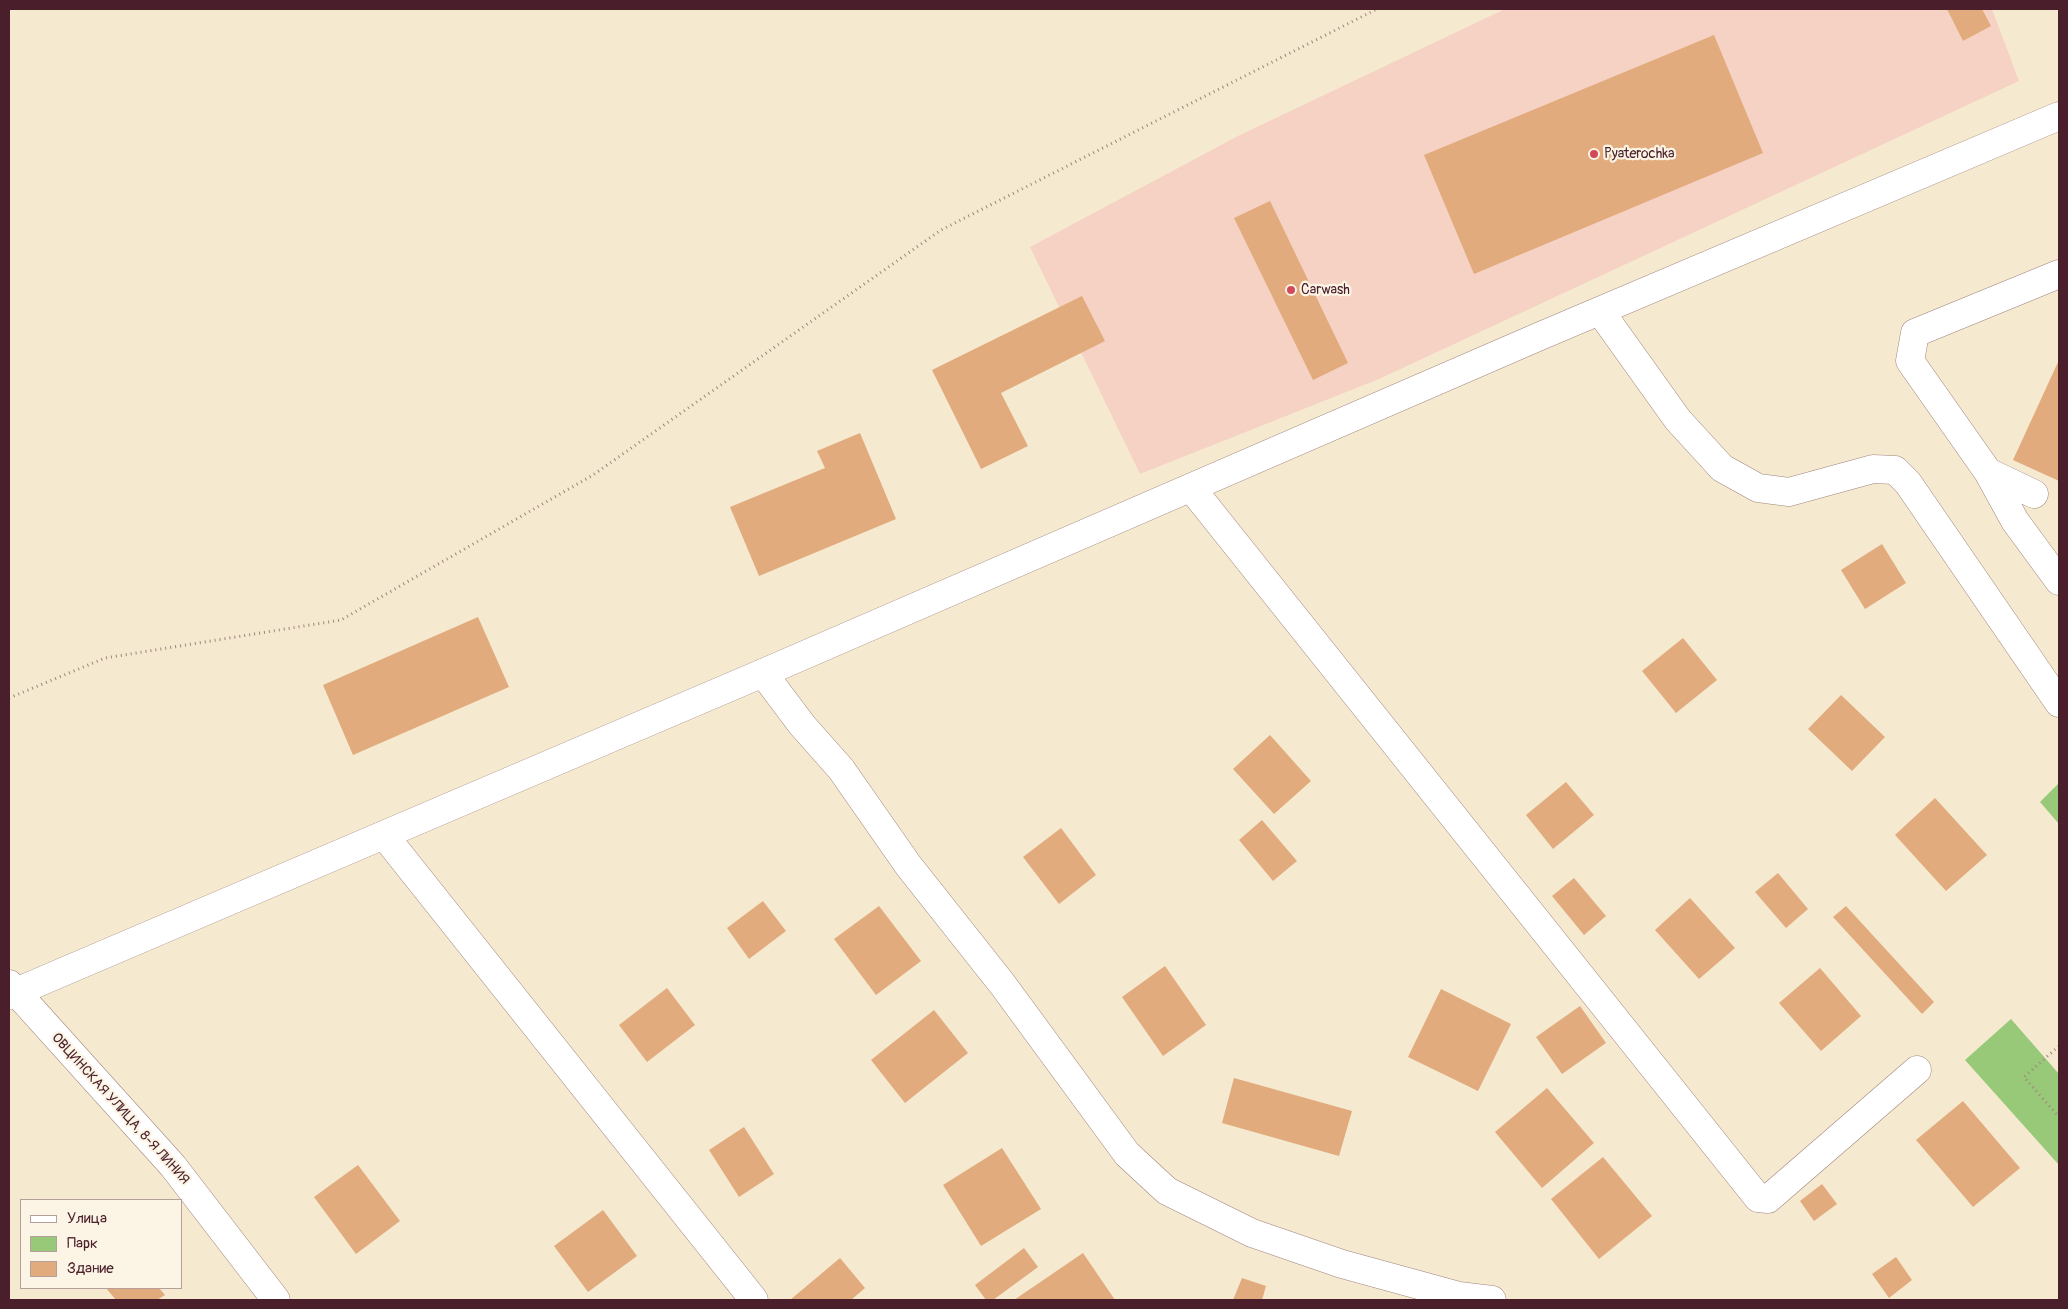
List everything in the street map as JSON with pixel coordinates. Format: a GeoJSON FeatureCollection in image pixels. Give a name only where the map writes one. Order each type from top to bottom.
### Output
{"type":"FeatureCollection","features":[{"type":"Feature","properties":{"kind":"main road"},"geometry":{"type":"LineString","coordinates":[[11,990],[384,835],[763,674],[1600,311],[2059,116]]}},
{"type":"Feature","properties":{"kind":"main road"},"geometry":{"type":"LineString","coordinates":[[2059,274],[1915,333],[1910,361],[1988,472],[2015,521],[2059,581]]}},
{"type":"Feature","properties":{"kind":"main road"},"geometry":{"type":"LineString","coordinates":[[1600,311],[1678,420],[1722,468],[1758,488],[1790,492],[1874,469],[1895,470],[1908,483],[2059,703]]}},
{"type":"Feature","properties":{"kind":"main road"},"geometry":{"type":"LineString","coordinates":[[1988,472],[2034,494]]}},
{"type":"Feature","properties":{"kind":"main road"},"geometry":{"type":"LineString","coordinates":[[1192,488],[1758,1198],[1768,1199],[1917,1070]]}},
{"type":"Feature","properties":{"kind":"main road"},"geometry":{"type":"LineString","coordinates":[[763,674],[802,725],[841,769],[908,865],[1003,985],[1127,1154],[1167,1191],[1252,1233],[1342,1264],[1459,1296],[1492,1300]]}},
{"type":"Feature","properties":{"kind":"main road"},"geometry":{"type":"LineString","coordinates":[[384,835],[754,1300]]}},
{"type":"Feature","properties":{"kind":"main road","name":"ОВЦИНСКАЯ УЛИЦА, 8-Я ЛИНИЯ"},"geometry":{"type":"LineString","coordinates":[[11,990],[173,1166],[276,1300]]}},
{"type":"Feature","properties":{"kind":"path"},"geometry":{"type":"LineString","coordinates":[[9,698],[105,658],[341,620],[592,475],[941,230],[1377,9]]}},
{"type":"Feature","properties":{"kind":"path"},"geometry":{"type":"LineString","coordinates":[[2059,1046],[2024,1077],[2059,1117]]}},
{"type":"Feature","properties":{"kind":"shaded area"},"geometry":{"type":"Polygon","coordinates":[[[1505,9],[1992,9],[2019,81],[1379,379],[1140,474],[1030,247],[1238,136],[1505,9]]]}},
{"type":"Feature","properties":{"kind":"green space"},"geometry":{"type":"Polygon","coordinates":[[[2059,783],[2059,824],[2040,802],[2059,783]]]}},
{"type":"Feature","properties":{"kind":"green space"},"geometry":{"type":"Polygon","coordinates":[[[2011,1019],[2059,1074],[2059,1165],[1965,1060],[2011,1019]]]}},
{"type":"Feature","properties":{"kind":"building"},"geometry":{"type":"Polygon","coordinates":[[[1947,9],[1982,9],[1991,26],[1963,41],[1947,9]]]}},
{"type":"Feature","properties":{"kind":"building","name":"Pyaterochka"},"geometry":{"type":"Polygon","coordinates":[[[1714,35],[1763,153],[1474,274],[1424,155],[1714,35]]]}},
{"type":"Feature","properties":{"kind":"building","name":"Carwash"},"geometry":{"type":"Polygon","coordinates":[[[1270,201],[1348,363],[1313,380],[1234,218],[1270,201]]]}},
{"type":"Feature","properties":{"kind":"building"},"geometry":{"type":"Polygon","coordinates":[[[1082,296],[1105,341],[1001,393],[1028,446],[981,469],[932,370],[1082,296]]]}},
{"type":"Feature","properties":{"kind":"building"},"geometry":{"type":"Polygon","coordinates":[[[2059,360],[2059,481],[2013,460],[2059,360]]]}},
{"type":"Feature","properties":{"kind":"building"},"geometry":{"type":"Polygon","coordinates":[[[860,433],[896,519],[759,576],[730,507],[825,468],[817,451],[860,433]]]}},
{"type":"Feature","properties":{"kind":"building"},"geometry":{"type":"Polygon","coordinates":[[[1882,544],[1906,583],[1865,609],[1841,570],[1882,544]]]}},
{"type":"Feature","properties":{"kind":"building"},"geometry":{"type":"Polygon","coordinates":[[[478,617],[509,687],[353,755],[323,685],[478,617]]]}},
{"type":"Feature","properties":{"kind":"building"},"geometry":{"type":"Polygon","coordinates":[[[1683,638],[1717,680],[1676,713],[1642,671],[1683,638]]]}},
{"type":"Feature","properties":{"kind":"building"},"geometry":{"type":"Polygon","coordinates":[[[1841,695],[1885,737],[1852,771],[1808,729],[1841,695]]]}},
{"type":"Feature","properties":{"kind":"building"},"geometry":{"type":"Polygon","coordinates":[[[1270,735],[1311,781],[1274,814],[1233,769],[1270,735]]]}},
{"type":"Feature","properties":{"kind":"building"},"geometry":{"type":"Polygon","coordinates":[[[1566,782],[1594,815],[1553,849],[1526,815],[1566,782]]]}},
{"type":"Feature","properties":{"kind":"building"},"geometry":{"type":"Polygon","coordinates":[[[1935,798],[1987,855],[1946,891],[1895,835],[1935,798]]]}},
{"type":"Feature","properties":{"kind":"building"},"geometry":{"type":"Polygon","coordinates":[[[1262,820],[1297,861],[1273,881],[1239,840],[1262,820]]]}},
{"type":"Feature","properties":{"kind":"building"},"geometry":{"type":"Polygon","coordinates":[[[1061,828],[1096,875],[1059,904],[1023,857],[1061,828]]]}},
{"type":"Feature","properties":{"kind":"building"},"geometry":{"type":"Polygon","coordinates":[[[1778,873],[1808,909],[1786,928],[1755,892],[1778,873]]]}},
{"type":"Feature","properties":{"kind":"building"},"geometry":{"type":"Polygon","coordinates":[[[1574,878],[1606,916],[1584,935],[1552,896],[1574,878]]]}},
{"type":"Feature","properties":{"kind":"building"},"geometry":{"type":"Polygon","coordinates":[[[1690,898],[1735,948],[1699,979],[1655,930],[1690,898]]]}},
{"type":"Feature","properties":{"kind":"building"},"geometry":{"type":"Polygon","coordinates":[[[763,901],[786,931],[749,959],[727,928],[763,901]]]}},
{"type":"Feature","properties":{"kind":"building"},"geometry":{"type":"Polygon","coordinates":[[[879,906],[921,961],[876,995],[834,939],[879,906]]]}},
{"type":"Feature","properties":{"kind":"building"},"geometry":{"type":"Polygon","coordinates":[[[1846,906],[1934,1002],[1922,1014],[1833,917],[1846,906]]]}},
{"type":"Feature","properties":{"kind":"building"},"geometry":{"type":"Polygon","coordinates":[[[1165,966],[1206,1025],[1163,1056],[1122,997],[1165,966]]]}},
{"type":"Feature","properties":{"kind":"building"},"geometry":{"type":"Polygon","coordinates":[[[1820,968],[1861,1016],[1821,1051],[1779,1003],[1820,968]]]}},
{"type":"Feature","properties":{"kind":"building"},"geometry":{"type":"Polygon","coordinates":[[[667,988],[695,1025],[647,1062],[619,1025],[667,988]]]}},
{"type":"Feature","properties":{"kind":"building"},"geometry":{"type":"Polygon","coordinates":[[[1441,989],[1511,1024],[1478,1091],[1408,1057],[1441,989]]]}},
{"type":"Feature","properties":{"kind":"building"},"geometry":{"type":"Polygon","coordinates":[[[1580,1006],[1606,1043],[1562,1074],[1536,1037],[1580,1006]]]}},
{"type":"Feature","properties":{"kind":"building"},"geometry":{"type":"Polygon","coordinates":[[[934,1010],[968,1053],[905,1103],[871,1060],[934,1010]]]}},
{"type":"Feature","properties":{"kind":"building"},"geometry":{"type":"Polygon","coordinates":[[[1234,1078],[1352,1111],[1339,1156],[1222,1123],[1234,1078]]]}},
{"type":"Feature","properties":{"kind":"building"},"geometry":{"type":"Polygon","coordinates":[[[1547,1088],[1594,1143],[1542,1188],[1495,1132],[1547,1088]]]}},
{"type":"Feature","properties":{"kind":"building"},"geometry":{"type":"Polygon","coordinates":[[[1963,1101],[2020,1168],[1973,1207],[1916,1140],[1963,1101]]]}},
{"type":"Feature","properties":{"kind":"building"},"geometry":{"type":"Polygon","coordinates":[[[744,1127],[774,1174],[739,1197],[709,1150],[744,1127]]]}},
{"type":"Feature","properties":{"kind":"building"},"geometry":{"type":"Polygon","coordinates":[[[1002,1148],[1041,1209],[981,1246],[943,1185],[1002,1148]]]}},
{"type":"Feature","properties":{"kind":"building"},"geometry":{"type":"Polygon","coordinates":[[[1603,1157],[1652,1216],[1599,1259],[1551,1199],[1603,1157]]]}},
{"type":"Feature","properties":{"kind":"building"},"geometry":{"type":"Polygon","coordinates":[[[358,1165],[400,1221],[356,1254],[314,1197],[358,1165]]]}},
{"type":"Feature","properties":{"kind":"building"},"geometry":{"type":"Polygon","coordinates":[[[1822,1184],[1837,1204],[1814,1221],[1800,1201],[1822,1184]]]}},
{"type":"Feature","properties":{"kind":"building"},"geometry":{"type":"Polygon","coordinates":[[[603,1210],[637,1256],[588,1292],[554,1246],[603,1210]]]}},
{"type":"Feature","properties":{"kind":"building"},"geometry":{"type":"Polygon","coordinates":[[[1024,1248],[1038,1267],[993,1300],[986,1300],[975,1285],[1024,1248]]]}},
{"type":"Feature","properties":{"kind":"building"},"geometry":{"type":"Polygon","coordinates":[[[1083,1253],[1115,1300],[1014,1300],[1083,1253]]]}},
{"type":"Feature","properties":{"kind":"building"},"geometry":{"type":"Polygon","coordinates":[[[1896,1257],[1912,1280],[1889,1298],[1872,1274],[1896,1257]]]}},
{"type":"Feature","properties":{"kind":"building"},"geometry":{"type":"Polygon","coordinates":[[[840,1258],[865,1288],[851,1300],[790,1300],[840,1258]]]}},
{"type":"Feature","properties":{"kind":"building"},"geometry":{"type":"Polygon","coordinates":[[[1242,1278],[1266,1286],[1262,1300],[1233,1300],[1242,1278]]]}},
{"type":"Feature","properties":{"kind":"building"},"geometry":{"type":"Polygon","coordinates":[[[107,1289],[160,1289],[165,1295],[157,1300],[116,1300],[107,1289]]]}},
{"type":"Feature","properties":{"kind":"place","name":"Pyaterochka"},"geometry":{"type":"Point","coordinates":[1594,154]}},
{"type":"Feature","properties":{"kind":"place","name":"Carwash"},"geometry":{"type":"Point","coordinates":[1291,290]}}]}
